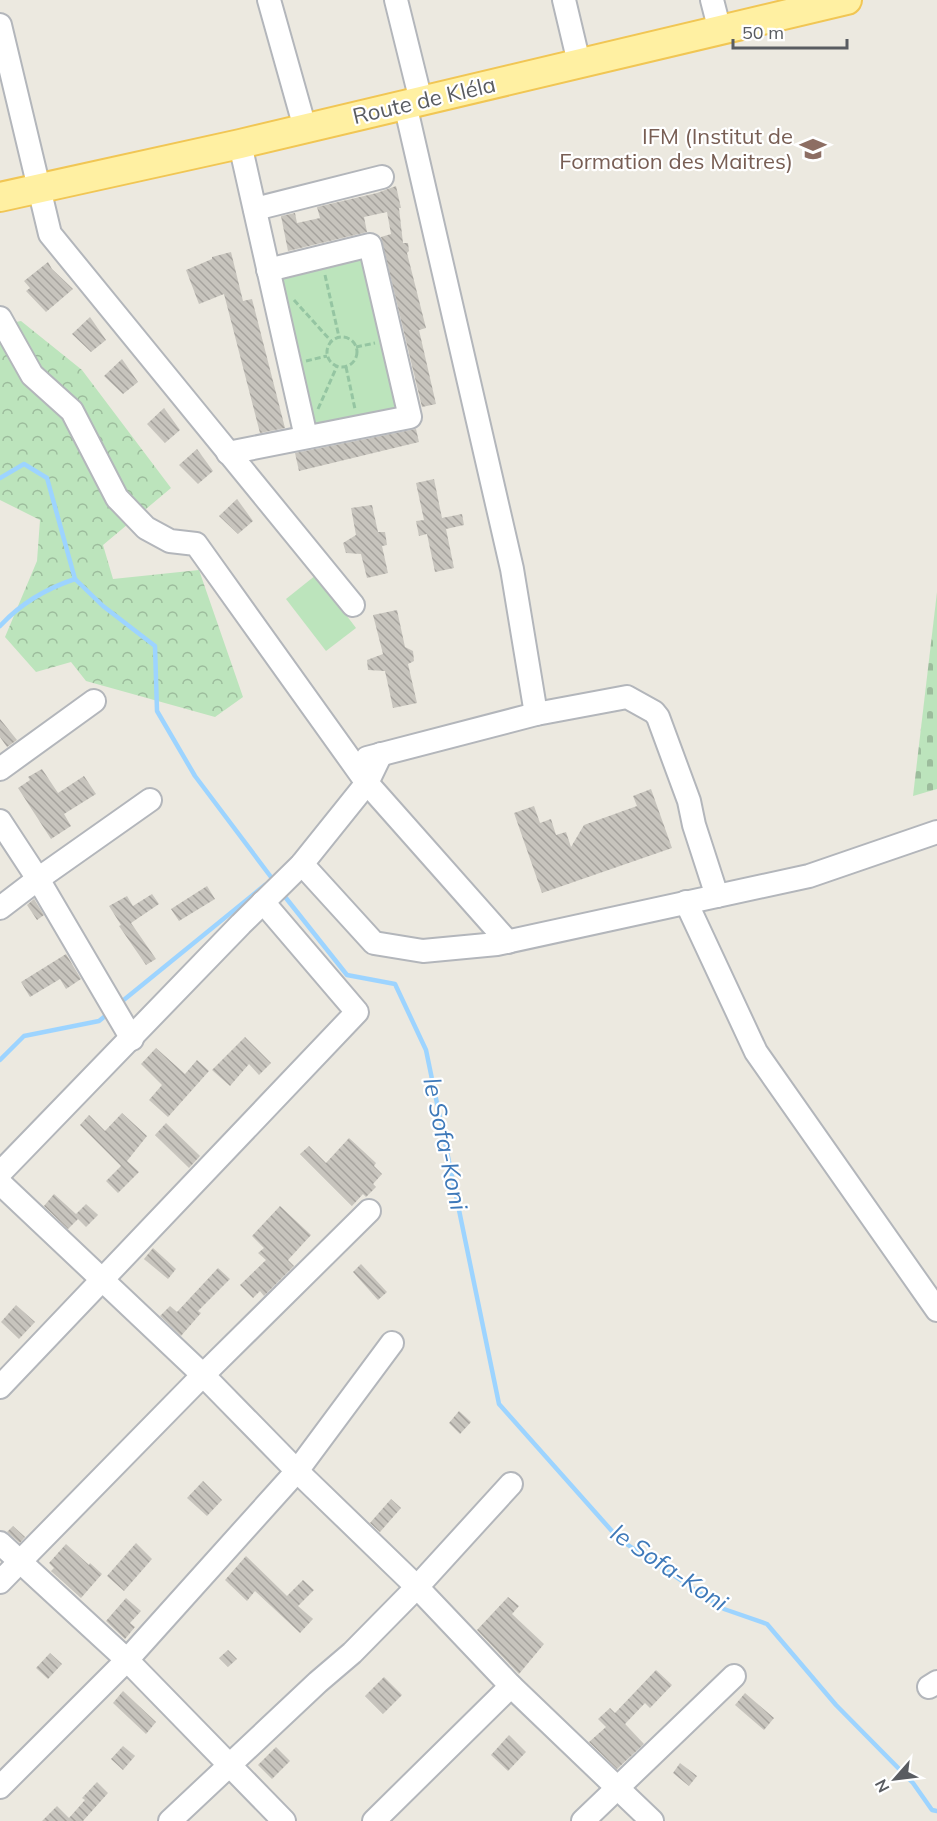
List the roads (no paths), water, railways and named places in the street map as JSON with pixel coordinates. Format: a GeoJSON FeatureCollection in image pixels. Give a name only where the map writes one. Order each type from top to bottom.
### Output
{"type":"FeatureCollection","features":[{"type":"Feature","properties":{"kind":"main road","name":"Route de Kléla"},"geometry":{"type":"LineString","coordinates":[[0,197],[240,144],[579,63],[720,32],[847,0]]}},
{"type":"Feature","properties":{"kind":"street"},"geometry":{"type":"LineString","coordinates":[[269,0],[305,128]]}},
{"type":"Feature","properties":{"kind":"street"},"geometry":{"type":"LineString","coordinates":[[396,0],[413,103],[512,569],[536,714]]}},
{"type":"Feature","properties":{"kind":"street"},"geometry":{"type":"LineString","coordinates":[[564,0],[579,63]]}},
{"type":"Feature","properties":{"kind":"street"},"geometry":{"type":"LineString","coordinates":[[712,0],[720,32]]}},
{"type":"Feature","properties":{"kind":"street"},"geometry":{"type":"LineString","coordinates":[[0,25],[3,50],[50,234],[352,605]]}},
{"type":"Feature","properties":{"kind":"street"},"geometry":{"type":"LineString","coordinates":[[240,144],[306,437]]}},
{"type":"Feature","properties":{"kind":"street"},"geometry":{"type":"LineString","coordinates":[[255,210],[382,177]]}},
{"type":"Feature","properties":{"kind":"street"},"geometry":{"type":"LineString","coordinates":[[228,453],[410,417],[370,245],[268,270]]}},
{"type":"Feature","properties":{"kind":"street"},"geometry":{"type":"LineString","coordinates":[[0,318],[32,375],[72,411],[117,498],[146,528],[170,541],[196,544],[367,783],[508,942]]}},
{"type":"Feature","properties":{"kind":"street"},"geometry":{"type":"LineString","coordinates":[[352,762],[536,714],[627,697],[654,712],[658,717],[689,801],[694,825],[717,896]]}},
{"type":"Feature","properties":{"kind":"street"},"geometry":{"type":"LineString","coordinates":[[0,769],[94,701]]}},
{"type":"Feature","properties":{"kind":"street"},"geometry":{"type":"LineString","coordinates":[[0,1173],[302,864],[367,783],[381,754]]}},
{"type":"Feature","properties":{"kind":"street"},"geometry":{"type":"LineString","coordinates":[[0,908],[150,800]]}},
{"type":"Feature","properties":{"kind":"street"},"geometry":{"type":"LineString","coordinates":[[0,821],[38,879],[132,1039]]}},
{"type":"Feature","properties":{"kind":"street"},"geometry":{"type":"LineString","coordinates":[[302,864],[374,942],[423,951],[508,942],[809,876],[937,832]]}},
{"type":"Feature","properties":{"kind":"street"},"geometry":{"type":"LineString","coordinates":[[0,1387],[357,1012],[263,902]]}},
{"type":"Feature","properties":{"kind":"street"},"geometry":{"type":"LineString","coordinates":[[686,902],[756,1052],[937,1310]]}},
{"type":"Feature","properties":{"kind":"street"},"geometry":{"type":"LineString","coordinates":[[0,1183],[203,1375],[297,1471],[417,1587],[511,1686],[652,1821]]}},
{"type":"Feature","properties":{"kind":"street"},"geometry":{"type":"LineString","coordinates":[[0,1582],[203,1375],[369,1211]]}},
{"type":"Feature","properties":{"kind":"street"},"geometry":{"type":"LineString","coordinates":[[0,1787],[127,1660],[297,1471],[392,1343]]}},
{"type":"Feature","properties":{"kind":"street"},"geometry":{"type":"LineString","coordinates":[[170,1821],[352,1653],[417,1587],[511,1484]]}},
{"type":"Feature","properties":{"kind":"street"},"geometry":{"type":"LineString","coordinates":[[0,1543],[127,1660],[284,1821]]}},
{"type":"Feature","properties":{"kind":"street"},"geometry":{"type":"LineString","coordinates":[[583,1821],[734,1676]]}},
{"type":"Feature","properties":{"kind":"street"},"geometry":{"type":"LineString","coordinates":[[374,1821],[511,1686]]}},
{"type":"Feature","properties":{"kind":"waterway","name":"le Sofa-Koni"},"geometry":{"type":"LineString","coordinates":[[0,478],[24,464],[47,478],[75,579],[103,606],[155,646],[157,711],[195,776],[274,881]]}},
{"type":"Feature","properties":{"kind":"waterway"},"geometry":{"type":"LineString","coordinates":[[0,626],[16,610],[34,598],[75,579]]}},
{"type":"Feature","properties":{"kind":"waterway"},"geometry":{"type":"LineString","coordinates":[[120,1003],[265,885]]}},
{"type":"Feature","properties":{"kind":"waterway","name":"le Sofa-Koni"},"geometry":{"type":"LineString","coordinates":[[282,893],[347,975],[395,984],[426,1050],[499,1404],[619,1539],[724,1609],[767,1624],[836,1705],[913,1783],[932,1810],[937,1811]]}},
{"type":"Feature","properties":{"kind":"waterway"},"geometry":{"type":"LineString","coordinates":[[0,1060],[24,1036],[99,1021],[109,1013]]}},
{"type":"Feature","properties":{"kind":"place","name":"IFM (Institut de Formation des Maitres)"},"geometry":{"type":"Point","coordinates":[813,149]}}]}
